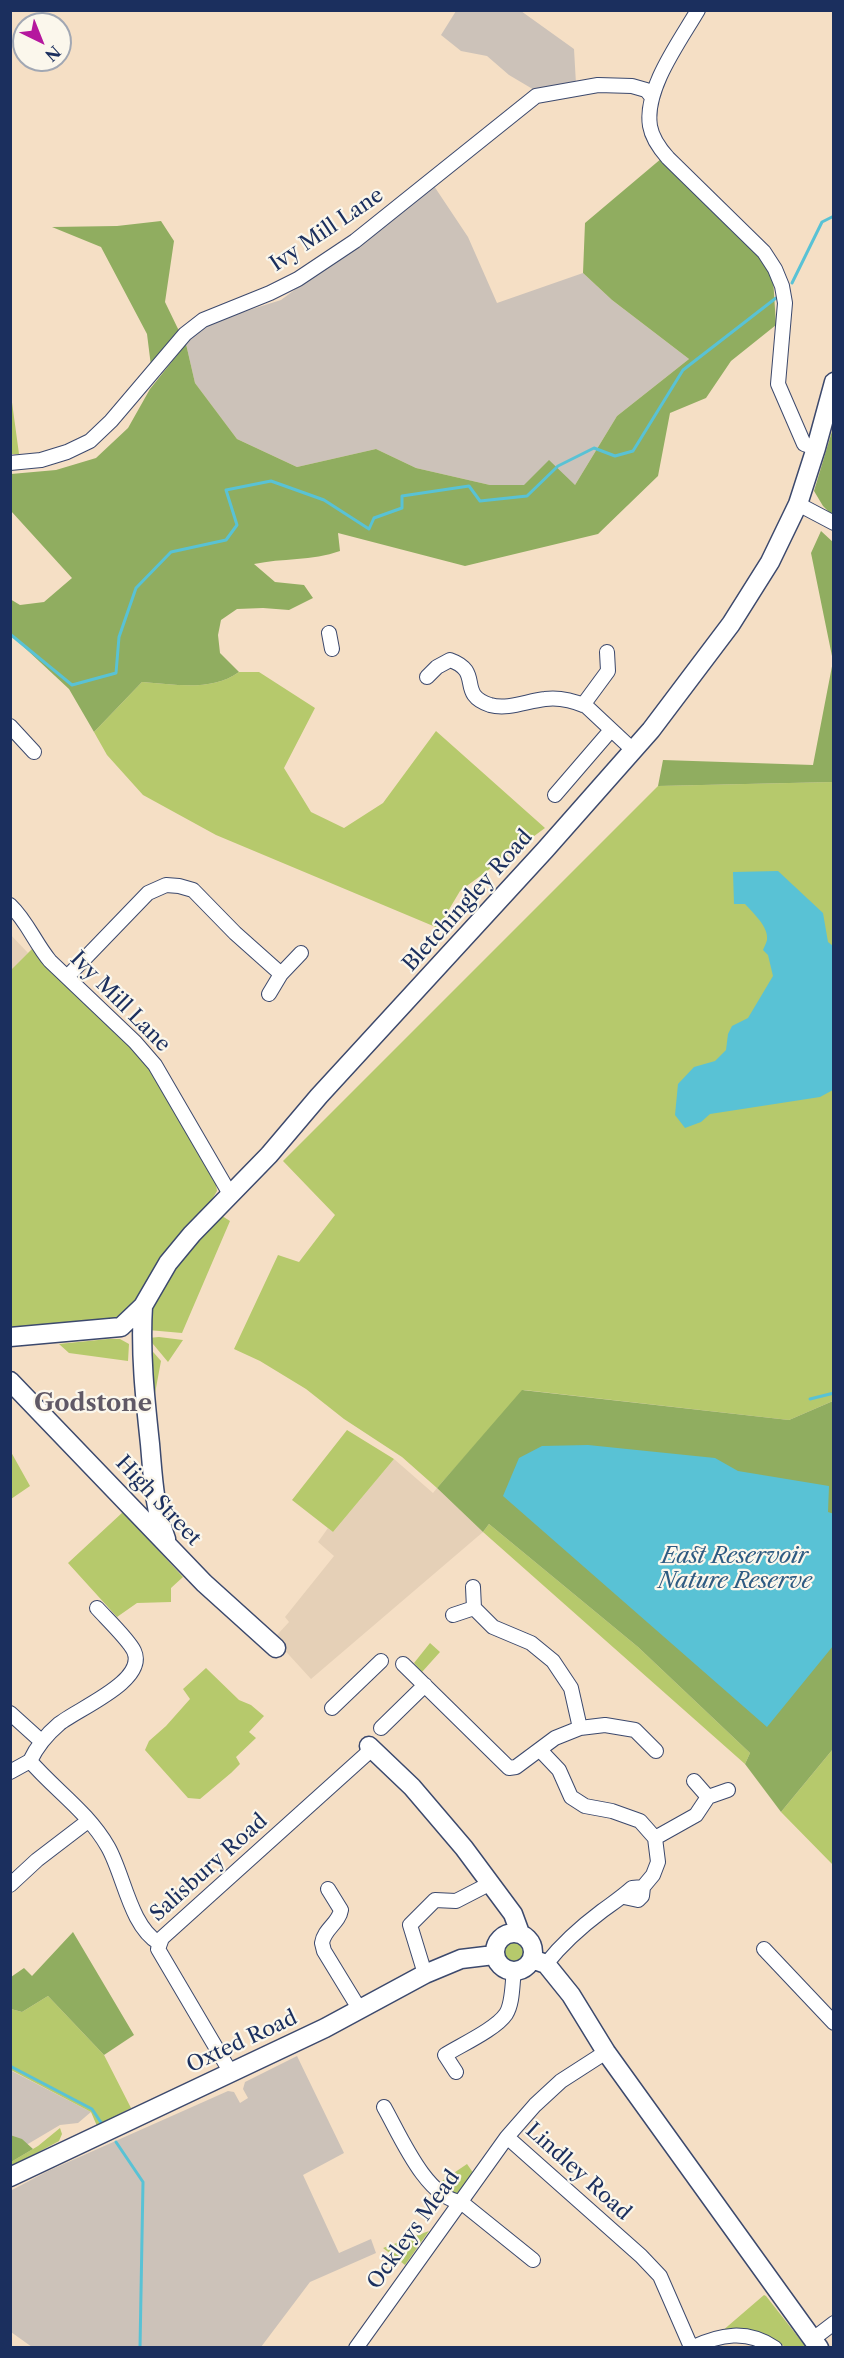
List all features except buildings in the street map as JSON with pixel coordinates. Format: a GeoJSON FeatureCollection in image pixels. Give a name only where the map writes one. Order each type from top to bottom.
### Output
{"type":"FeatureCollection","features":[{"type":"Feature","properties":{"kind":"main road","name":"Bletchingley Road"},"geometry":{"type":"LineString","coordinates":[[143,1306],[168,1263],[230,1194],[269,1155],[319,1096],[545,850],[651,730],[731,624],[770,561],[798,504],[834,382]]}},
{"type":"Feature","properties":{"kind":"main road"},"geometry":{"type":"LineString","coordinates":[[10,1337],[121,1327],[143,1306]]}},
{"type":"Feature","properties":{"kind":"main road"},"geometry":{"type":"LineString","coordinates":[[143,1306],[142,1351],[156,1506],[167,1543]]}},
{"type":"Feature","properties":{"kind":"main road"},"geometry":{"type":"LineString","coordinates":[[121,1327],[142,1351]]}},
{"type":"Feature","properties":{"kind":"main road","name":"High Street"},"geometry":{"type":"LineString","coordinates":[[10,1381],[204,1583],[276,1648]]}},
{"type":"Feature","properties":{"kind":"main road"},"geometry":{"type":"LineString","coordinates":[[135,1510],[156,1506]]}},
{"type":"Feature","properties":{"kind":"main road"},"geometry":{"type":"LineString","coordinates":[[370,1747],[412,1787],[491,1883],[513,1914],[512,1934]]}},
{"type":"Feature","properties":{"kind":"main road"},"geometry":{"type":"LineString","coordinates":[[512,1934],[530,1942],[539,1962],[571,1995],[606,2052],[816,2343]]}},
{"type":"Feature","properties":{"kind":"main road"},"geometry":{"type":"LineString","coordinates":[[512,1934],[497,1942],[494,1955],[500,1966],[514,1971],[539,1962]]}},
{"type":"Feature","properties":{"kind":"main road","name":"Oxted Road"},"geometry":{"type":"LineString","coordinates":[[10,2177],[360,2010],[425,1974],[461,1959],[494,1955]]}},
{"type":"Feature","properties":{"kind":"street"},"geometry":{"type":"LineString","coordinates":[[698,10],[651,96],[650,126],[657,145],[764,252],[775,269],[782,286],[784,303],[778,384],[804,444],[816,448]]}},
{"type":"Feature","properties":{"kind":"street","name":"Ivy Mill Lane"},"geometry":{"type":"LineString","coordinates":[[10,463],[41,460],[67,452],[90,441],[111,422],[184,334],[203,320],[298,279],[355,241],[536,96],[598,85],[633,86],[646,90],[651,96]]}},
{"type":"Feature","properties":{"kind":"street"},"geometry":{"type":"LineString","coordinates":[[798,504],[834,523]]}},
{"type":"Feature","properties":{"kind":"street"},"geometry":{"type":"LineString","coordinates":[[329,633],[332,649]]}},
{"type":"Feature","properties":{"kind":"street"},"geometry":{"type":"LineString","coordinates":[[583,705],[608,671],[607,652]]}},
{"type":"Feature","properties":{"kind":"street"},"geometry":{"type":"LineString","coordinates":[[427,678],[437,667],[450,660],[465,667],[472,693],[478,700],[490,705],[502,707],[548,698],[564,699],[583,705],[633,750]]}},
{"type":"Feature","properties":{"kind":"street"},"geometry":{"type":"LineString","coordinates":[[555,795],[612,730]]}},
{"type":"Feature","properties":{"kind":"street"},"geometry":{"type":"LineString","coordinates":[[13,732],[34,752]]}},
{"type":"Feature","properties":{"kind":"street"},"geometry":{"type":"LineString","coordinates":[[67,977],[148,893],[166,885],[193,890],[235,933],[281,974]]}},
{"type":"Feature","properties":{"kind":"street","name":"Ivy Mill Lane"},"geometry":{"type":"LineString","coordinates":[[10,905],[18,912],[39,948],[135,1042],[155,1065],[230,1194]]}},
{"type":"Feature","properties":{"kind":"street"},"geometry":{"type":"LineString","coordinates":[[268,994],[281,974],[302,953]]}},
{"type":"Feature","properties":{"kind":"street"},"geometry":{"type":"LineString","coordinates":[[473,1587],[474,1608],[493,1627],[531,1643],[553,1661],[571,1688],[580,1728]]}},
{"type":"Feature","properties":{"kind":"street"},"geometry":{"type":"LineString","coordinates":[[10,1772],[30,1761],[41,1741],[60,1723],[120,1685],[130,1675],[135,1664],[134,1651],[98,1608]]}},
{"type":"Feature","properties":{"kind":"street"},"geometry":{"type":"LineString","coordinates":[[453,1615],[474,1608]]}},
{"type":"Feature","properties":{"kind":"street"},"geometry":{"type":"LineString","coordinates":[[332,1708],[381,1661]]}},
{"type":"Feature","properties":{"kind":"street"},"geometry":{"type":"LineString","coordinates":[[403,1664],[505,1766],[516,1767],[555,1738],[580,1728],[605,1725],[635,1730],[656,1751]]}},
{"type":"Feature","properties":{"kind":"street"},"geometry":{"type":"LineString","coordinates":[[381,1728],[424,1685]]}},
{"type":"Feature","properties":{"kind":"street"},"geometry":{"type":"LineString","coordinates":[[10,1713],[41,1741]]}},
{"type":"Feature","properties":{"kind":"street","name":"Salisbury Road"},"geometry":{"type":"LineString","coordinates":[[231,2073],[158,1949],[159,1943],[370,1747]]}},
{"type":"Feature","properties":{"kind":"street"},"geometry":{"type":"LineString","coordinates":[[539,1962],[554,1954],[600,1912],[624,1897],[638,1900],[658,1862],[655,1838],[640,1821],[612,1811],[585,1806],[572,1797],[559,1770],[540,1750]]}},
{"type":"Feature","properties":{"kind":"street"},"geometry":{"type":"LineString","coordinates":[[30,1761],[65,1794],[108,1846],[129,1901],[150,1937],[159,1943]]}},
{"type":"Feature","properties":{"kind":"street"},"geometry":{"type":"LineString","coordinates":[[694,1781],[708,1797]]}},
{"type":"Feature","properties":{"kind":"street"},"geometry":{"type":"LineString","coordinates":[[655,1838],[696,1815],[708,1797],[728,1790]]}},
{"type":"Feature","properties":{"kind":"street"},"geometry":{"type":"LineString","coordinates":[[10,1885],[37,1860],[88,1821]]}},
{"type":"Feature","properties":{"kind":"street"},"geometry":{"type":"LineString","coordinates":[[425,1974],[410,1925],[435,1900],[456,1901],[491,1883]]}},
{"type":"Feature","properties":{"kind":"street"},"geometry":{"type":"LineString","coordinates":[[328,1889],[341,1910],[339,1918],[323,1937],[324,1951],[360,2010]]}},
{"type":"Feature","properties":{"kind":"street"},"geometry":{"type":"LineString","coordinates":[[764,1949],[834,2023]]}},
{"type":"Feature","properties":{"kind":"street"},"geometry":{"type":"LineString","coordinates":[[456,2072],[445,2055],[506,2015],[514,1971]]}},
{"type":"Feature","properties":{"kind":"street","name":"Lindley Road"},"geometry":{"type":"LineString","coordinates":[[606,2052],[561,2081],[535,2105],[507,2137],[641,2256],[660,2276],[691,2347]]}},
{"type":"Feature","properties":{"kind":"street"},"geometry":{"type":"LineString","coordinates":[[384,2106],[405,2145],[436,2191],[450,2201],[461,2202],[533,2260]]}},
{"type":"Feature","properties":{"kind":"street","name":"Ockleys Mead"},"geometry":{"type":"LineString","coordinates":[[356,2348],[507,2137]]}},
{"type":"Feature","properties":{"kind":"street"},"geometry":{"type":"LineString","coordinates":[[816,2343],[834,2323]]}},
{"type":"Feature","properties":{"kind":"street"},"geometry":{"type":"LineString","coordinates":[[691,2347],[730,2334],[762,2339],[776,2348]]}},
{"type":"Feature","properties":{"kind":"shaded area"},"geometry":{"type":"Polygon","coordinates":[[[456,11],[521,11],[574,49],[576,84],[536,91],[509,75],[487,56],[461,51],[441,35],[456,11]]]}},
{"type":"Feature","properties":{"kind":"shaded area"},"geometry":{"type":"Polygon","coordinates":[[[434,186],[468,237],[497,303],[583,273],[612,300],[689,359],[617,416],[575,485],[490,485],[416,468],[376,449],[297,467],[237,439],[195,383],[186,344],[208,323],[281,300],[434,186]]]}},
{"type":"Feature","properties":{"kind":"shaded area"},"geometry":{"type":"Polygon","coordinates":[[[10,934],[28,953],[11,971],[10,970],[10,934]]]}},
{"type":"Feature","properties":{"kind":"shaded area"},"geometry":{"type":"Polygon","coordinates":[[[394,1459],[433,1493],[437,1488],[483,1532],[311,1679],[279,1644],[277,1635],[289,1622],[285,1617],[334,1556],[318,1542],[328,1528],[333,1532],[394,1459]]]}},
{"type":"Feature","properties":{"kind":"shaded area"},"geometry":{"type":"Polygon","coordinates":[[[297,2056],[344,2153],[303,2175],[339,2253],[371,2239],[376,2253],[310,2282],[261,2347],[32,2347],[11,2332],[10,2191],[48,2171],[228,2091],[234,2092],[240,2103],[248,2098],[243,2089],[245,2082],[297,2056]]]}},
{"type":"Feature","properties":{"kind":"shaded area"},"geometry":{"type":"Polygon","coordinates":[[[10,2070],[91,2112],[78,2123],[60,2125],[11,2154],[10,2070]]]}},
{"type":"Feature","properties":{"kind":"green space"},"geometry":{"type":"Polygon","coordinates":[[[662,158],[749,243],[773,277],[776,325],[731,361],[706,398],[670,413],[658,476],[598,534],[465,566],[338,533],[340,551],[319,556],[254,564],[275,582],[304,585],[313,598],[289,610],[237,609],[221,620],[218,635],[220,653],[239,672],[217,682],[205,684],[142,682],[94,732],[69,689],[11,635],[10,599],[20,605],[44,602],[72,578],[11,511],[11,474],[56,470],[96,458],[128,428],[150,389],[186,344],[195,383],[237,439],[297,467],[376,449],[416,468],[490,485],[524,485],[549,460],[575,485],[617,416],[689,359],[612,300],[583,273],[585,223],[662,158]]]}},
{"type":"Feature","properties":{"kind":"green space"},"geometry":{"type":"Polygon","coordinates":[[[161,221],[174,241],[165,302],[180,333],[151,366],[147,334],[101,247],[52,227],[117,226],[161,221]]]}},
{"type":"Feature","properties":{"kind":"green space"},"geometry":{"type":"Polygon","coordinates":[[[11,395],[19,454],[11,454],[11,395]]]}},
{"type":"Feature","properties":{"kind":"green space"},"geometry":{"type":"Polygon","coordinates":[[[833,428],[833,516],[823,506],[814,491],[833,428]]]}},
{"type":"Feature","properties":{"kind":"green space"},"geometry":{"type":"Polygon","coordinates":[[[821,531],[834,543],[833,782],[658,786],[663,760],[813,765],[833,661],[811,553],[821,531]]]}},
{"type":"Feature","properties":{"kind":"green space"},"geometry":{"type":"Polygon","coordinates":[[[239,672],[259,672],[315,708],[284,768],[311,812],[344,828],[383,803],[436,731],[545,828],[460,891],[438,928],[216,835],[143,795],[107,755],[94,732],[142,682],[205,684],[217,682],[239,672]]]}},
{"type":"Feature","properties":{"kind":"green space"},"geometry":{"type":"Polygon","coordinates":[[[833,782],[833,1401],[789,1420],[524,1390],[437,1488],[402,1457],[344,1419],[306,1389],[260,1361],[234,1349],[278,1255],[299,1262],[335,1215],[283,1161],[658,786],[833,782]]]}},
{"type":"Feature","properties":{"kind":"green space"},"geometry":{"type":"Polygon","coordinates":[[[35,946],[145,1058],[215,1178],[217,1191],[208,1206],[144,1287],[125,1318],[11,1331],[10,971],[35,946]]]}},
{"type":"Feature","properties":{"kind":"green space"},"geometry":{"type":"Polygon","coordinates":[[[219,1214],[230,1221],[182,1333],[148,1330],[152,1311],[166,1280],[184,1254],[219,1214]]]}},
{"type":"Feature","properties":{"kind":"green space"},"geometry":{"type":"Polygon","coordinates":[[[148,1338],[183,1340],[168,1362],[148,1338]]]}},
{"type":"Feature","properties":{"kind":"green space"},"geometry":{"type":"Polygon","coordinates":[[[120,1339],[129,1344],[128,1361],[69,1353],[59,1344],[120,1339]]]}},
{"type":"Feature","properties":{"kind":"green space"},"geometry":{"type":"Polygon","coordinates":[[[147,1345],[161,1361],[153,1404],[147,1345]]]}},
{"type":"Feature","properties":{"kind":"green space"},"geometry":{"type":"Polygon","coordinates":[[[522,1390],[789,1420],[833,1401],[833,1749],[781,1812],[745,1764],[750,1753],[638,1647],[489,1524],[483,1532],[437,1488],[522,1390]]]}},
{"type":"Feature","properties":{"kind":"green space"},"geometry":{"type":"Polygon","coordinates":[[[347,1430],[394,1459],[333,1532],[292,1500],[347,1430]]]}},
{"type":"Feature","properties":{"kind":"green space"},"geometry":{"type":"Polygon","coordinates":[[[11,1452],[30,1486],[10,1499],[11,1452]]]}},
{"type":"Feature","properties":{"kind":"green space"},"geometry":{"type":"Polygon","coordinates":[[[123,1512],[183,1577],[171,1588],[171,1602],[137,1603],[117,1617],[68,1563],[123,1512]]]}},
{"type":"Feature","properties":{"kind":"green space"},"geometry":{"type":"Polygon","coordinates":[[[489,1524],[638,1647],[750,1753],[745,1764],[483,1532],[489,1524]]]}},
{"type":"Feature","properties":{"kind":"green space"},"geometry":{"type":"Polygon","coordinates":[[[430,1643],[440,1652],[422,1672],[414,1663],[430,1643]]]}},
{"type":"Feature","properties":{"kind":"green space"},"geometry":{"type":"Polygon","coordinates":[[[206,1668],[239,1700],[251,1705],[264,1716],[249,1732],[256,1738],[236,1757],[240,1764],[200,1799],[188,1798],[145,1750],[149,1741],[190,1699],[183,1689],[206,1668]]]}},
{"type":"Feature","properties":{"kind":"green space"},"geometry":{"type":"Polygon","coordinates":[[[833,1749],[833,1865],[781,1812],[833,1749]]]}},
{"type":"Feature","properties":{"kind":"green space"},"geometry":{"type":"Polygon","coordinates":[[[73,1932],[134,2035],[104,2055],[48,1996],[22,2012],[11,2009],[11,1977],[24,1968],[32,1976],[73,1932]]]}},
{"type":"Feature","properties":{"kind":"green space"},"geometry":{"type":"Polygon","coordinates":[[[513,1939],[523,1942],[526,1952],[523,1962],[513,1965],[503,1962],[500,1952],[503,1942],[513,1939]]]}},
{"type":"Feature","properties":{"kind":"green space"},"geometry":{"type":"Polygon","coordinates":[[[48,1996],[104,2055],[131,2108],[97,2126],[91,2112],[11,2070],[11,2009],[22,2012],[48,1996]]]}},
{"type":"Feature","properties":{"kind":"green space"},"geometry":{"type":"Polygon","coordinates":[[[60,2128],[62,2134],[59,2141],[11,2167],[11,2162],[38,2146],[60,2128]]]}},
{"type":"Feature","properties":{"kind":"green space"},"geometry":{"type":"Polygon","coordinates":[[[10,2135],[22,2139],[33,2149],[11,2162],[10,2135]]]}},
{"type":"Feature","properties":{"kind":"green space"},"geometry":{"type":"Polygon","coordinates":[[[467,2164],[474,2174],[460,2194],[454,2197],[436,2185],[467,2164]]]}},
{"type":"Feature","properties":{"kind":"green space"},"geometry":{"type":"Polygon","coordinates":[[[429,2231],[405,2265],[383,2248],[429,2231]]]}},
{"type":"Feature","properties":{"kind":"green space"},"geometry":{"type":"Polygon","coordinates":[[[764,2295],[806,2347],[785,2347],[763,2335],[721,2332],[764,2295]]]}},
{"type":"Feature","properties":{"kind":"water"},"geometry":{"type":"Polygon","coordinates":[[[778,871],[823,913],[828,942],[833,946],[833,1090],[820,1097],[710,1114],[701,1122],[685,1128],[675,1115],[678,1084],[694,1067],[715,1061],[726,1050],[728,1034],[732,1026],[748,1018],[773,976],[768,955],[763,950],[767,940],[766,930],[745,904],[734,904],[733,872],[778,871]]]}},
{"type":"Feature","properties":{"kind":"water","name":"East Reservoir Nature Reserve"},"geometry":{"type":"Polygon","coordinates":[[[588,1445],[715,1458],[738,1471],[829,1486],[828,1512],[834,1514],[833,1646],[767,1727],[503,1496],[519,1458],[542,1446],[588,1445]]]}},
{"type":"Feature","properties":{"kind":"waterway"},"geometry":{"type":"LineString","coordinates":[[792,283],[822,222],[834,216]]}},
{"type":"Feature","properties":{"kind":"waterway"},"geometry":{"type":"LineString","coordinates":[[10,634],[72,685],[116,673],[119,637],[136,588],[171,552],[226,540],[237,525],[226,490],[271,481],[324,500],[369,529],[374,518],[402,508],[402,496],[469,486],[480,501],[527,496],[558,466],[594,448],[615,456],[633,451],[683,370],[776,298]]}},
{"type":"Feature","properties":{"kind":"waterway"},"geometry":{"type":"LineString","coordinates":[[810,1399],[834,1393]]}},
{"type":"Feature","properties":{"kind":"waterway"},"geometry":{"type":"LineString","coordinates":[[10,2066],[92,2109],[102,2124]]}},
{"type":"Feature","properties":{"kind":"waterway"},"geometry":{"type":"LineString","coordinates":[[116,2142],[143,2182],[140,2348]]}},
{"type":"Feature","properties":{"kind":"district","name":"Godstone"},"geometry":{"type":"Point","coordinates":[93,1404]}}]}
